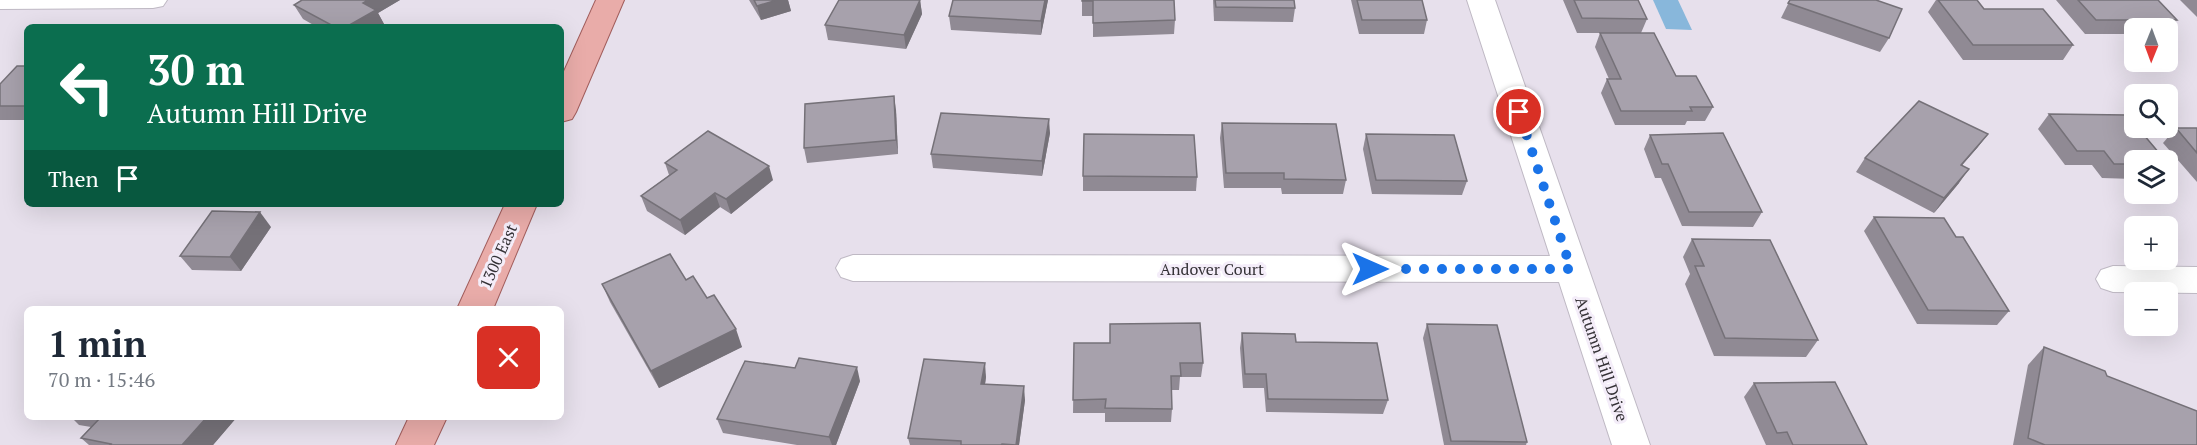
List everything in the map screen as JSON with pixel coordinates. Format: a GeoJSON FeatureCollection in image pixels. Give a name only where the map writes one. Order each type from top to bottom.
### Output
{"type":"FeatureCollection","features":[{"type":"Feature","properties":{"kind":"main road"},"geometry":{"type":"LineString","coordinates":[[564,105],[610,0]]}},
{"type":"Feature","properties":{"kind":"main road","name":"1300 East"},"geometry":{"type":"LineString","coordinates":[[476,306],[520,207]]}},
{"type":"Feature","properties":{"kind":"main road"},"geometry":{"type":"LineString","coordinates":[[415,445],[427,420]]}},
{"type":"Feature","properties":{"kind":"street"},"geometry":{"type":"LineString","coordinates":[[0,2],[153,0]]}},
{"type":"Feature","properties":{"kind":"street","name":"Autumn Hill Drive"},"geometry":{"type":"LineString","coordinates":[[1481,0],[1631,445]]}},
{"type":"Feature","properties":{"kind":"street","name":"Andover Court"},"geometry":{"type":"LineString","coordinates":[[853,268],[1571,269]]}},
{"type":"Feature","properties":{"kind":"street"},"geometry":{"type":"LineString","coordinates":[[2114,279],[2197,280]]}},
{"type":"Feature","properties":{"kind":"water"},"geometry":{"type":"Polygon","coordinates":[[[1653,0],[1678,0],[1692,30],[1666,29],[1653,0]]]}},
{"type":"Feature","properties":{"kind":"building"},"geometry":{"type":"Polygon","coordinates":[[[302,0],[368,0],[363,3],[376,10],[351,24],[329,24],[294,5],[302,0]]]}},
{"type":"Feature","properties":{"kind":"building"},"geometry":{"type":"Polygon","coordinates":[[[754,0],[777,0],[757,6],[754,0]]]}},
{"type":"Feature","properties":{"kind":"building"},"geometry":{"type":"Polygon","coordinates":[[[839,0],[920,0],[904,35],[825,25],[839,0]]]}},
{"type":"Feature","properties":{"kind":"building"},"geometry":{"type":"Polygon","coordinates":[[[953,0],[1045,0],[1041,21],[949,16],[953,0]]]}},
{"type":"Feature","properties":{"kind":"building"},"geometry":{"type":"Polygon","coordinates":[[[1082,0],[1174,0],[1175,20],[1093,23],[1093,1],[1082,0]]]}},
{"type":"Feature","properties":{"kind":"building"},"geometry":{"type":"Polygon","coordinates":[[[1215,0],[1294,0],[1295,8],[1216,7],[1215,0]]]}},
{"type":"Feature","properties":{"kind":"building"},"geometry":{"type":"Polygon","coordinates":[[[1357,0],[1422,0],[1427,20],[1362,20],[1357,0]]]}},
{"type":"Feature","properties":{"kind":"building"},"geometry":{"type":"Polygon","coordinates":[[[1574,0],[1638,0],[1647,19],[1582,18],[1574,0]]]}},
{"type":"Feature","properties":{"kind":"building"},"geometry":{"type":"Polygon","coordinates":[[[1790,0],[1876,0],[1902,9],[1889,38],[1788,3],[1790,0]]]}},
{"type":"Feature","properties":{"kind":"building"},"geometry":{"type":"Polygon","coordinates":[[[1938,0],[1977,0],[1984,9],[2043,9],[2073,45],[1973,45],[1938,0]]]}},
{"type":"Feature","properties":{"kind":"building"},"geometry":{"type":"Polygon","coordinates":[[[2078,0],[2158,0],[2175,18],[2124,18],[2124,20],[2096,20],[2078,0]]]}},
{"type":"Feature","properties":{"kind":"building"},"geometry":{"type":"Polygon","coordinates":[[[1600,33],[1654,33],[1676,76],[1696,76],[1713,107],[1690,107],[1692,111],[1621,111],[1607,79],[1621,79],[1600,33]]]}},
{"type":"Feature","properties":{"kind":"building"},"geometry":{"type":"Polygon","coordinates":[[[17,66],[24,66],[24,106],[0,106],[0,84],[17,66]]]}},
{"type":"Feature","properties":{"kind":"building"},"geometry":{"type":"Polygon","coordinates":[[[894,96],[896,140],[804,148],[805,104],[894,96]]]}},
{"type":"Feature","properties":{"kind":"building"},"geometry":{"type":"Polygon","coordinates":[[[1919,101],[1988,134],[1961,165],[1969,169],[1944,198],[1865,158],[1919,101]]]}},
{"type":"Feature","properties":{"kind":"building"},"geometry":{"type":"Polygon","coordinates":[[[941,113],[1049,119],[1042,161],[931,154],[941,113]]]}},
{"type":"Feature","properties":{"kind":"building"},"geometry":{"type":"Polygon","coordinates":[[[2049,114],[2124,115],[2124,138],[2146,138],[2157,150],[2124,150],[2124,164],[2114,164],[2104,151],[2077,151],[2049,114]]]}},
{"type":"Feature","properties":{"kind":"building"},"geometry":{"type":"Polygon","coordinates":[[[1222,123],[1336,124],[1346,180],[1284,179],[1284,173],[1226,173],[1222,123]]]}},
{"type":"Feature","properties":{"kind":"building"},"geometry":{"type":"Polygon","coordinates":[[[2178,128],[2197,128],[2197,153],[2178,130],[2178,128]]]}},
{"type":"Feature","properties":{"kind":"building"},"geometry":{"type":"Polygon","coordinates":[[[708,131],[769,166],[726,199],[715,193],[680,220],[641,196],[677,170],[665,163],[708,131]]]}},
{"type":"Feature","properties":{"kind":"building"},"geometry":{"type":"Polygon","coordinates":[[[1723,133],[1762,212],[1689,212],[1668,164],[1662,164],[1650,135],[1723,133]]]}},
{"type":"Feature","properties":{"kind":"building"},"geometry":{"type":"Polygon","coordinates":[[[1084,134],[1194,135],[1197,177],[1083,176],[1084,134]]]}},
{"type":"Feature","properties":{"kind":"building"},"geometry":{"type":"Polygon","coordinates":[[[1366,134],[1454,135],[1467,181],[1376,180],[1366,134]]]}},
{"type":"Feature","properties":{"kind":"building"},"geometry":{"type":"Polygon","coordinates":[[[212,211],[260,212],[230,257],[180,256],[212,211]]]}},
{"type":"Feature","properties":{"kind":"building"},"geometry":{"type":"Polygon","coordinates":[[[1874,217],[1944,218],[1956,237],[1963,237],[2009,311],[1928,310],[1874,217]]]}},
{"type":"Feature","properties":{"kind":"building"},"geometry":{"type":"Polygon","coordinates":[[[1692,239],[1770,240],[1818,340],[1725,338],[1695,266],[1704,266],[1692,239]]]}},
{"type":"Feature","properties":{"kind":"building"},"geometry":{"type":"Polygon","coordinates":[[[670,254],[686,280],[693,276],[707,298],[714,295],[736,329],[651,371],[602,284],[670,254]]]}},
{"type":"Feature","properties":{"kind":"building"},"geometry":{"type":"Polygon","coordinates":[[[1200,323],[1203,363],[1180,363],[1181,376],[1171,376],[1172,409],[1105,408],[1106,399],[1073,400],[1074,343],[1110,343],[1110,324],[1200,323]]]}},
{"type":"Feature","properties":{"kind":"building"},"geometry":{"type":"Polygon","coordinates":[[[1427,324],[1497,325],[1527,442],[1451,441],[1427,324]]]}},
{"type":"Feature","properties":{"kind":"building"},"geometry":{"type":"Polygon","coordinates":[[[1242,333],[1295,334],[1296,342],[1377,343],[1388,400],[1268,399],[1266,374],[1245,374],[1242,333]]]}},
{"type":"Feature","properties":{"kind":"building"},"geometry":{"type":"Polygon","coordinates":[[[2044,347],[2105,371],[2107,376],[2197,411],[2197,445],[2045,445],[2028,438],[2044,347]]]}},
{"type":"Feature","properties":{"kind":"building"},"geometry":{"type":"Polygon","coordinates":[[[799,358],[857,367],[829,437],[717,419],[745,361],[795,368],[799,358]]]}},
{"type":"Feature","properties":{"kind":"building"},"geometry":{"type":"Polygon","coordinates":[[[924,359],[985,363],[981,384],[1024,386],[1016,445],[961,445],[961,441],[908,438],[924,359]]]}},
{"type":"Feature","properties":{"kind":"building"},"geometry":{"type":"Polygon","coordinates":[[[1835,382],[1867,445],[1793,445],[1787,432],[1777,433],[1754,383],[1835,382]]]}},
{"type":"Feature","properties":{"kind":"building"},"geometry":{"type":"Polygon","coordinates":[[[98,420],[204,420],[182,445],[110,445],[81,438],[98,420]]]}},
{"type":"Feature","properties":{"kind":"route"},"geometry":{"type":"LineString","coordinates":[[1370,269],[1571,269],[1519,112]]}}]}
